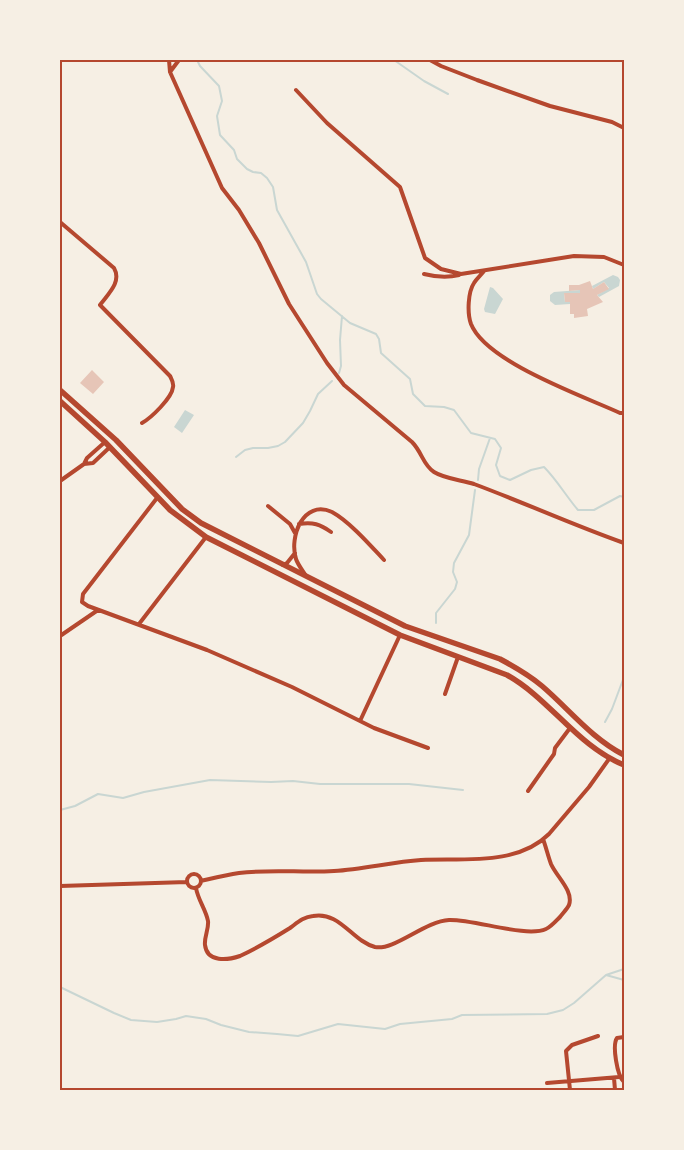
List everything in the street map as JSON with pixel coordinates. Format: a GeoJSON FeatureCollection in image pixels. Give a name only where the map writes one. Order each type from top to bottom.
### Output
{"type":"FeatureCollection","features":[{"type":"Feature","properties":{"kind":"highway"},"geometry":{"type":"LineString","coordinates":[[60,390],[116,440],[172,499],[192,517],[307,578],[405,626],[513,666],[541,685],[603,743],[624,755]]}},
{"type":"Feature","properties":{"kind":"highway"},"geometry":{"type":"LineString","coordinates":[[60,401],[105,442],[157,498],[188,525],[400,635],[491,668],[522,683],[588,744],[609,759],[624,765]]}},
{"type":"Feature","properties":{"kind":"street"},"geometry":{"type":"LineString","coordinates":[[169,60],[170,72],[222,188],[239,210],[259,242],[289,304],[327,363],[344,385],[412,442],[419,449],[427,466],[436,473],[473,484],[624,543]]}},
{"type":"Feature","properties":{"kind":"street"},"geometry":{"type":"LineString","coordinates":[[170,72],[178,60]]}},
{"type":"Feature","properties":{"kind":"street"},"geometry":{"type":"LineString","coordinates":[[430,60],[477,80],[550,106],[612,122],[624,128]]}},
{"type":"Feature","properties":{"kind":"street"},"geometry":{"type":"LineString","coordinates":[[296,90],[327,123],[400,187],[425,258],[441,269],[461,274]]}},
{"type":"Feature","properties":{"kind":"street"},"geometry":{"type":"LineString","coordinates":[[60,222],[114,268],[117,274],[117,281],[100,305],[170,376],[174,384],[173,390],[165,402],[149,420],[142,423]]}},
{"type":"Feature","properties":{"kind":"street"},"geometry":{"type":"LineString","coordinates":[[424,274],[450,278],[461,274],[574,256],[604,257],[624,265]]}},
{"type":"Feature","properties":{"kind":"street"},"geometry":{"type":"LineString","coordinates":[[484,271],[474,284],[470,296],[469,310],[472,325],[483,339],[518,368],[620,413],[624,413]]}},
{"type":"Feature","properties":{"kind":"street"},"geometry":{"type":"LineString","coordinates":[[60,481],[84,464],[87,458],[105,442]]}},
{"type":"Feature","properties":{"kind":"street"},"geometry":{"type":"LineString","coordinates":[[84,464],[93,463],[110,447]]}},
{"type":"Feature","properties":{"kind":"street"},"geometry":{"type":"LineString","coordinates":[[157,498],[83,594],[82,602],[98,610],[207,650],[292,687],[374,728],[428,748]]}},
{"type":"Feature","properties":{"kind":"street"},"geometry":{"type":"LineString","coordinates":[[268,506],[290,524],[295,533]]}},
{"type":"Feature","properties":{"kind":"street"},"geometry":{"type":"LineString","coordinates":[[307,578],[298,563],[295,553],[295,533],[299,524],[314,511],[326,510],[332,513],[362,537],[384,560]]}},
{"type":"Feature","properties":{"kind":"street"},"geometry":{"type":"LineString","coordinates":[[299,524],[316,523],[331,532]]}},
{"type":"Feature","properties":{"kind":"street"},"geometry":{"type":"LineString","coordinates":[[139,624],[206,536]]}},
{"type":"Feature","properties":{"kind":"street"},"geometry":{"type":"LineString","coordinates":[[283,565],[295,553]]}},
{"type":"Feature","properties":{"kind":"street"},"geometry":{"type":"LineString","coordinates":[[60,636],[98,610]]}},
{"type":"Feature","properties":{"kind":"street"},"geometry":{"type":"LineString","coordinates":[[360,721],[400,635]]}},
{"type":"Feature","properties":{"kind":"street"},"geometry":{"type":"LineString","coordinates":[[445,694],[458,657]]}},
{"type":"Feature","properties":{"kind":"street"},"geometry":{"type":"LineString","coordinates":[[528,791],[570,728]]}},
{"type":"Feature","properties":{"kind":"street"},"geometry":{"type":"LineString","coordinates":[[202,881],[246,873],[336,871],[392,863],[499,857],[525,850],[544,839],[589,787],[609,759]]}},
{"type":"Feature","properties":{"kind":"street"},"geometry":{"type":"LineString","coordinates":[[196,888],[208,923],[205,938],[206,949],[219,959],[232,959],[240,956],[291,928],[300,920],[323,915],[332,918],[360,939],[376,947],[392,944],[441,921],[472,922],[536,932],[547,929],[557,921],[570,903],[570,896],[552,866],[544,839]]}},
{"type":"Feature","properties":{"kind":"street"},"geometry":{"type":"LineString","coordinates":[[187,882],[188,877],[193,874],[199,876],[202,881]]}},
{"type":"Feature","properties":{"kind":"street"},"geometry":{"type":"LineString","coordinates":[[187,882],[190,887],[196,888],[200,886],[202,881]]}},
{"type":"Feature","properties":{"kind":"street"},"geometry":{"type":"LineString","coordinates":[[60,886],[187,882]]}},
{"type":"Feature","properties":{"kind":"street"},"geometry":{"type":"LineString","coordinates":[[570,1090],[566,1056],[568,1048],[598,1036]]}},
{"type":"Feature","properties":{"kind":"street"},"geometry":{"type":"LineString","coordinates":[[624,1037],[617,1038],[614,1044],[619,1077],[624,1082]]}},
{"type":"Feature","properties":{"kind":"street"},"geometry":{"type":"LineString","coordinates":[[548,1083],[619,1077]]}},
{"type":"Feature","properties":{"kind":"street"},"geometry":{"type":"LineString","coordinates":[[614,1078],[615,1090]]}},
{"type":"Feature","properties":{"kind":"shaded area"},"geometry":{"type":"Polygon","coordinates":[[[613,275],[620,280],[619,286],[599,297],[597,295],[609,288],[604,282],[593,289],[592,286],[613,275]]]}},
{"type":"Feature","properties":{"kind":"shaded area"},"geometry":{"type":"Polygon","coordinates":[[[490,287],[503,299],[495,314],[485,312],[484,309],[490,287]]]}},
{"type":"Feature","properties":{"kind":"shaded area"},"geometry":{"type":"Polygon","coordinates":[[[580,290],[580,293],[564,293],[565,302],[570,302],[570,304],[555,305],[550,301],[550,295],[554,292],[580,290]]]}},
{"type":"Feature","properties":{"kind":"shaded area"},"geometry":{"type":"Polygon","coordinates":[[[185,410],[194,415],[182,433],[174,427],[185,410]]]}},
{"type":"Feature","properties":{"kind":"building"},"geometry":{"type":"Polygon","coordinates":[[[590,281],[593,289],[604,282],[609,289],[597,295],[603,302],[587,309],[588,316],[574,318],[574,314],[570,314],[570,302],[565,302],[564,293],[580,293],[580,290],[569,291],[569,285],[579,285],[590,281]]]}},
{"type":"Feature","properties":{"kind":"building"},"geometry":{"type":"Polygon","coordinates":[[[92,370],[104,382],[93,394],[80,383],[92,370]]]}},
{"type":"Feature","properties":{"kind":"waterway"},"geometry":{"type":"LineString","coordinates":[[197,60],[200,66],[219,86],[222,101],[217,116],[220,135],[234,150],[237,159],[247,169],[261,173],[273,187],[277,210],[306,262],[317,294],[350,323],[376,334],[379,339],[381,353],[410,379],[413,394],[425,406],[444,407],[454,410],[471,433],[495,439],[501,448],[496,465],[500,476],[510,480],[531,470],[544,467],[578,510],[594,510],[620,496],[624,497]]}},
{"type":"Feature","properties":{"kind":"waterway"},"geometry":{"type":"LineString","coordinates":[[394,60],[424,81],[448,94]]}},
{"type":"Feature","properties":{"kind":"waterway"},"geometry":{"type":"LineString","coordinates":[[339,373],[341,366],[340,340],[342,316]]}},
{"type":"Feature","properties":{"kind":"waterway"},"geometry":{"type":"LineString","coordinates":[[236,457],[245,450],[268,448],[285,442],[303,423],[318,394],[332,381]]}},
{"type":"Feature","properties":{"kind":"waterway"},"geometry":{"type":"LineString","coordinates":[[478,480],[479,469],[490,438]]}},
{"type":"Feature","properties":{"kind":"waterway"},"geometry":{"type":"LineString","coordinates":[[436,623],[436,613],[455,589],[457,582],[453,572],[454,563],[469,535],[475,490]]}},
{"type":"Feature","properties":{"kind":"waterway"},"geometry":{"type":"LineString","coordinates":[[605,722],[624,677]]}},
{"type":"Feature","properties":{"kind":"waterway"},"geometry":{"type":"LineString","coordinates":[[60,810],[75,806],[98,794],[123,798],[144,792],[210,780],[293,781],[320,784],[409,784],[463,790]]}},
{"type":"Feature","properties":{"kind":"waterway"},"geometry":{"type":"LineString","coordinates":[[60,987],[131,1020],[157,1022],[186,1016],[206,1019],[249,1032],[298,1036],[338,1024],[385,1029],[400,1024],[452,1019],[462,1015],[547,1014],[563,1010],[574,1003],[606,975],[624,969]]}},
{"type":"Feature","properties":{"kind":"waterway"},"geometry":{"type":"LineString","coordinates":[[606,975],[624,980]]}}]}
